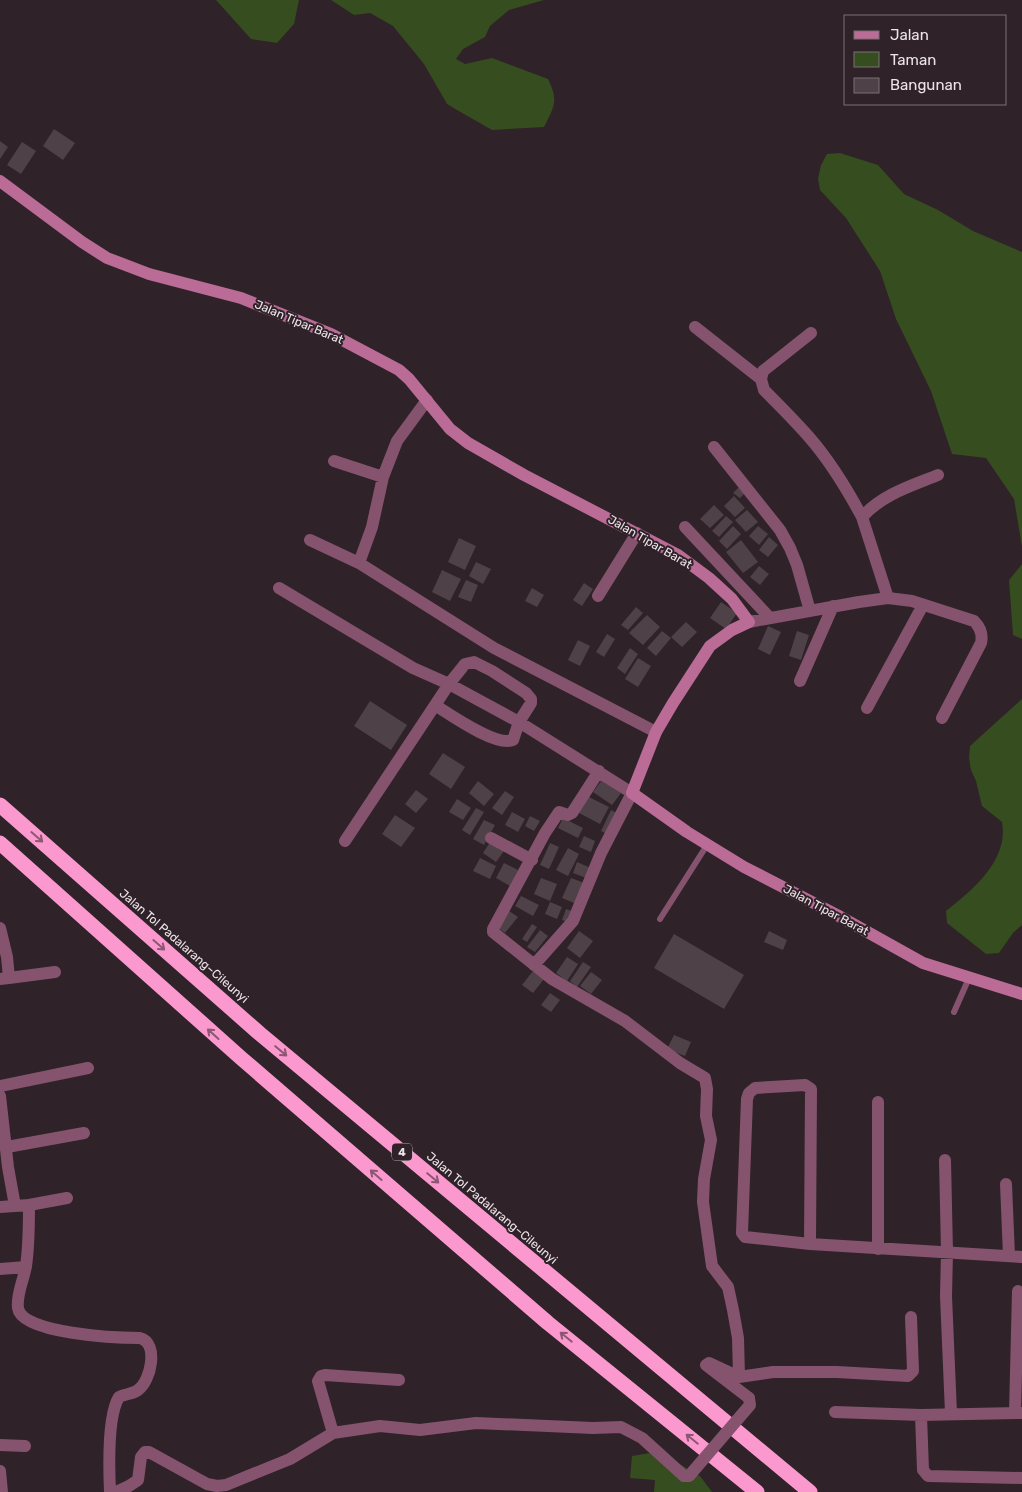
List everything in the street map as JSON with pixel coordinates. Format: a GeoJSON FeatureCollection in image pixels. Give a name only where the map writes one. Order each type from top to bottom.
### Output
{"type":"FeatureCollection","features":[{"type":"Feature","properties":{"kind":"highway","name":"Jalan Tol Padalarang–Cileunyi"},"geometry":{"type":"LineString","coordinates":[[0,805],[259,1033],[810,1492]]}},
{"type":"Feature","properties":{"kind":"highway"},"geometry":{"type":"LineString","coordinates":[[0,843],[240,1058],[541,1316],[758,1492]]}},
{"type":"Feature","properties":{"kind":"street","name":"Jalan Tipar Barat"},"geometry":{"type":"LineString","coordinates":[[0,181],[75,237],[107,258],[149,274],[242,298],[331,334],[398,370],[409,379],[450,429],[468,444],[524,476],[678,555],[709,578],[732,599],[750,622]]}},
{"type":"Feature","properties":{"kind":"street"},"geometry":{"type":"LineString","coordinates":[[695,328],[761,379]]}},
{"type":"Feature","properties":{"kind":"street"},"geometry":{"type":"LineString","coordinates":[[811,333],[763,371],[761,379],[764,390],[810,438],[850,495],[862,517],[888,598]]}},
{"type":"Feature","properties":{"kind":"street"},"geometry":{"type":"LineString","coordinates":[[359,563],[372,527],[383,477],[397,441],[427,400]]}},
{"type":"Feature","properties":{"kind":"street"},"geometry":{"type":"LineString","coordinates":[[714,447],[780,530],[797,565],[810,610]]}},
{"type":"Feature","properties":{"kind":"street"},"geometry":{"type":"LineString","coordinates":[[334,462],[383,477]]}},
{"type":"Feature","properties":{"kind":"street"},"geometry":{"type":"LineString","coordinates":[[862,517],[875,504],[887,496],[938,474]]}},
{"type":"Feature","properties":{"kind":"street"},"geometry":{"type":"LineString","coordinates":[[685,527],[770,618]]}},
{"type":"Feature","properties":{"kind":"street"},"geometry":{"type":"LineString","coordinates":[[598,596],[637,533]]}},
{"type":"Feature","properties":{"kind":"street"},"geometry":{"type":"LineString","coordinates":[[310,540],[359,563],[494,648],[656,732]]}},
{"type":"Feature","properties":{"kind":"street"},"geometry":{"type":"LineString","coordinates":[[280,588],[413,668],[449,684],[519,722],[632,793]]}},
{"type":"Feature","properties":{"kind":"street"},"geometry":{"type":"LineString","coordinates":[[534,965],[573,921],[601,852],[632,793],[656,732],[710,646],[732,630],[750,622],[833,606],[888,598],[912,601],[974,621],[978,625],[982,637],[942,718]]}},
{"type":"Feature","properties":{"kind":"street"},"geometry":{"type":"LineString","coordinates":[[867,708],[923,605]]}},
{"type":"Feature","properties":{"kind":"street"},"geometry":{"type":"LineString","coordinates":[[800,681],[833,606]]}},
{"type":"Feature","properties":{"kind":"street"},"geometry":{"type":"LineString","coordinates":[[344,840],[449,684],[465,664],[470,662],[478,663],[526,693],[531,699],[531,703],[519,722],[513,740],[504,742],[491,738],[435,705]]}},
{"type":"Feature","properties":{"kind":"street"},"geometry":{"type":"LineString","coordinates":[[599,771],[572,813],[568,815],[559,812],[505,906],[493,932],[552,979],[625,1021],[680,1063],[705,1078],[707,1089],[706,1116],[711,1140],[704,1179],[703,1202],[712,1266],[728,1287],[733,1310],[738,1338],[739,1377]]}},
{"type":"Feature","properties":{"kind":"street","name":"Jalan Tipar Barat"},"geometry":{"type":"LineString","coordinates":[[632,793],[744,867],[837,915],[923,963],[1022,994]]}},
{"type":"Feature","properties":{"kind":"street"},"geometry":{"type":"LineString","coordinates":[[491,838],[532,860]]}},
{"type":"Feature","properties":{"kind":"street"},"geometry":{"type":"LineString","coordinates":[[0,928],[7,957],[4,979],[55,972]]}},
{"type":"Feature","properties":{"kind":"street"},"geometry":{"type":"LineString","coordinates":[[0,1086],[88,1068]]}},
{"type":"Feature","properties":{"kind":"street"},"geometry":{"type":"LineString","coordinates":[[810,1244],[811,1089],[805,1085],[756,1088],[749,1093],[747,1099],[742,1233],[749,1239],[810,1244],[878,1249],[1022,1256]]}},
{"type":"Feature","properties":{"kind":"street"},"geometry":{"type":"LineString","coordinates":[[0,1096],[8,1167],[15,1206]]}},
{"type":"Feature","properties":{"kind":"street"},"geometry":{"type":"LineString","coordinates":[[878,1102],[878,1249]]}},
{"type":"Feature","properties":{"kind":"street"},"geometry":{"type":"LineString","coordinates":[[7,1147],[84,1133]]}},
{"type":"Feature","properties":{"kind":"street"},"geometry":{"type":"LineString","coordinates":[[944,1160],[947,1252],[946,1296],[951,1413]]}},
{"type":"Feature","properties":{"kind":"street"},"geometry":{"type":"LineString","coordinates":[[1006,1184],[1009,1256]]}},
{"type":"Feature","properties":{"kind":"street"},"geometry":{"type":"LineString","coordinates":[[0,1207],[29,1205],[68,1198]]}},
{"type":"Feature","properties":{"kind":"street"},"geometry":{"type":"LineString","coordinates":[[29,1205],[30,1230],[26,1267],[18,1306],[20,1313],[26,1318],[62,1332],[140,1338],[149,1344],[151,1353],[149,1377],[138,1391],[119,1397],[114,1412],[109,1465],[110,1492]]}},
{"type":"Feature","properties":{"kind":"street"},"geometry":{"type":"LineString","coordinates":[[0,1269],[26,1267]]}},
{"type":"Feature","properties":{"kind":"street"},"geometry":{"type":"LineString","coordinates":[[835,1412],[921,1415],[1019,1413],[1018,1291]]}},
{"type":"Feature","properties":{"kind":"street"},"geometry":{"type":"LineString","coordinates":[[116,1492],[138,1480],[141,1458],[145,1452],[149,1452],[207,1484],[216,1486],[226,1485],[290,1459],[333,1433],[380,1426],[420,1430],[476,1423],[593,1428],[621,1427],[642,1438],[684,1476],[689,1476],[750,1405],[749,1398],[706,1365],[709,1363],[739,1377],[773,1372],[837,1372],[908,1376],[913,1371],[911,1317]]}},
{"type":"Feature","properties":{"kind":"street"},"geometry":{"type":"LineString","coordinates":[[333,1433],[318,1381],[320,1376],[399,1380]]}},
{"type":"Feature","properties":{"kind":"street"},"geometry":{"type":"LineString","coordinates":[[921,1415],[923,1470],[928,1476],[1022,1478]]}},
{"type":"Feature","properties":{"kind":"street"},"geometry":{"type":"LineString","coordinates":[[0,1445],[26,1446]]}},
{"type":"Feature","properties":{"kind":"street"},"geometry":{"type":"LineString","coordinates":[[0,1471],[2,1492]]}},
{"type":"Feature","properties":{"kind":"lane"},"geometry":{"type":"LineString","coordinates":[[660,919],[708,845]]}},
{"type":"Feature","properties":{"kind":"lane"},"geometry":{"type":"LineString","coordinates":[[954,1012],[969,978]]}},
{"type":"Feature","properties":{"kind":"green space"},"geometry":{"type":"Polygon","coordinates":[[[216,0],[299,0],[294,24],[277,43],[251,39],[216,0]]]}},
{"type":"Feature","properties":{"kind":"green space"},"geometry":{"type":"Polygon","coordinates":[[[331,0],[544,0],[509,10],[490,26],[485,37],[463,49],[456,59],[465,64],[492,58],[548,79],[553,93],[554,104],[544,127],[492,130],[457,110],[447,104],[424,64],[393,26],[370,13],[354,15],[331,0]]]}},
{"type":"Feature","properties":{"kind":"green space"},"geometry":{"type":"Polygon","coordinates":[[[840,153],[878,165],[904,194],[938,210],[973,231],[1022,252],[1022,547],[1014,499],[986,458],[952,454],[931,391],[896,319],[880,271],[846,218],[820,190],[818,179],[821,165],[827,154],[840,153]]]}},
{"type":"Feature","properties":{"kind":"green space"},"geometry":{"type":"Polygon","coordinates":[[[1022,564],[1022,639],[1013,635],[1009,580],[1022,564]]]}},
{"type":"Feature","properties":{"kind":"green space"},"geometry":{"type":"Polygon","coordinates":[[[1022,699],[1022,925],[1013,933],[999,953],[986,954],[947,923],[946,911],[967,894],[987,873],[1000,849],[1003,836],[1002,822],[982,806],[976,781],[971,770],[970,746],[1022,699]]]}},
{"type":"Feature","properties":{"kind":"green space"},"geometry":{"type":"Polygon","coordinates":[[[650,1453],[671,1459],[700,1476],[712,1492],[654,1492],[655,1480],[630,1478],[632,1456],[650,1453]]]}},
{"type":"Feature","properties":{"kind":"building"},"geometry":{"type":"Polygon","coordinates":[[[54,129],[75,143],[63,160],[43,146],[54,129]]]}},
{"type":"Feature","properties":{"kind":"building"},"geometry":{"type":"Polygon","coordinates":[[[0,141],[8,147],[0,159],[0,141]]]}},
{"type":"Feature","properties":{"kind":"building"},"geometry":{"type":"Polygon","coordinates":[[[22,142],[36,151],[21,174],[7,165],[22,142]]]}},
{"type":"Feature","properties":{"kind":"building"},"geometry":{"type":"Polygon","coordinates":[[[741,485],[747,491],[740,498],[733,493],[741,485]]]}},
{"type":"Feature","properties":{"kind":"building"},"geometry":{"type":"Polygon","coordinates":[[[734,496],[745,508],[735,517],[724,506],[734,496]]]}},
{"type":"Feature","properties":{"kind":"building"},"geometry":{"type":"Polygon","coordinates":[[[714,505],[724,515],[710,528],[700,519],[714,505]]]}},
{"type":"Feature","properties":{"kind":"building"},"geometry":{"type":"Polygon","coordinates":[[[747,510],[758,522],[746,532],[735,520],[747,510]]]}},
{"type":"Feature","properties":{"kind":"building"},"geometry":{"type":"Polygon","coordinates":[[[726,516],[733,522],[719,537],[712,531],[726,516]]]}},
{"type":"Feature","properties":{"kind":"building"},"geometry":{"type":"Polygon","coordinates":[[[733,526],[741,534],[727,549],[719,541],[733,526]]]}},
{"type":"Feature","properties":{"kind":"building"},"geometry":{"type":"Polygon","coordinates":[[[758,526],[768,534],[759,545],[749,536],[758,526]]]}},
{"type":"Feature","properties":{"kind":"building"},"geometry":{"type":"Polygon","coordinates":[[[769,537],[778,545],[768,557],[759,550],[769,537]]]}},
{"type":"Feature","properties":{"kind":"building"},"geometry":{"type":"Polygon","coordinates":[[[459,538],[476,546],[465,570],[448,562],[459,538]]]}},
{"type":"Feature","properties":{"kind":"building"},"geometry":{"type":"Polygon","coordinates":[[[741,540],[758,562],[743,573],[726,552],[741,540]]]}},
{"type":"Feature","properties":{"kind":"building"},"geometry":{"type":"Polygon","coordinates":[[[476,562],[491,569],[483,584],[469,576],[476,562]]]}},
{"type":"Feature","properties":{"kind":"building"},"geometry":{"type":"Polygon","coordinates":[[[759,566],[769,574],[760,585],[750,577],[759,566]]]}},
{"type":"Feature","properties":{"kind":"building"},"geometry":{"type":"Polygon","coordinates":[[[442,570],[461,579],[450,601],[432,592],[442,570]]]}},
{"type":"Feature","properties":{"kind":"building"},"geometry":{"type":"Polygon","coordinates":[[[466,580],[478,585],[471,602],[458,597],[466,580]]]}},
{"type":"Feature","properties":{"kind":"building"},"geometry":{"type":"Polygon","coordinates":[[[584,583],[593,589],[582,606],[573,600],[584,583]]]}},
{"type":"Feature","properties":{"kind":"building"},"geometry":{"type":"Polygon","coordinates":[[[532,588],[544,595],[537,607],[525,601],[532,588]]]}},
{"type":"Feature","properties":{"kind":"building"},"geometry":{"type":"Polygon","coordinates":[[[721,602],[737,613],[726,629],[710,618],[721,602]]]}},
{"type":"Feature","properties":{"kind":"building"},"geometry":{"type":"Polygon","coordinates":[[[636,607],[643,613],[628,630],[621,625],[636,607]]]}},
{"type":"Feature","properties":{"kind":"building"},"geometry":{"type":"Polygon","coordinates":[[[647,615],[660,627],[643,645],[629,633],[647,615]]]}},
{"type":"Feature","properties":{"kind":"building"},"geometry":{"type":"Polygon","coordinates":[[[686,622],[697,632],[682,647],[671,637],[686,622]]]}},
{"type":"Feature","properties":{"kind":"building"},"geometry":{"type":"Polygon","coordinates":[[[768,626],[781,632],[770,655],[758,649],[768,626]]]}},
{"type":"Feature","properties":{"kind":"building"},"geometry":{"type":"Polygon","coordinates":[[[662,631],[671,638],[656,656],[647,648],[662,631]]]}},
{"type":"Feature","properties":{"kind":"building"},"geometry":{"type":"Polygon","coordinates":[[[797,631],[809,635],[801,660],[789,656],[797,631]]]}},
{"type":"Feature","properties":{"kind":"building"},"geometry":{"type":"Polygon","coordinates":[[[607,634],[615,639],[604,657],[596,652],[607,634]]]}},
{"type":"Feature","properties":{"kind":"building"},"geometry":{"type":"Polygon","coordinates":[[[578,640],[590,646],[580,666],[568,660],[578,640]]]}},
{"type":"Feature","properties":{"kind":"building"},"geometry":{"type":"Polygon","coordinates":[[[630,648],[638,654],[625,674],[617,668],[630,648]]]}},
{"type":"Feature","properties":{"kind":"building"},"geometry":{"type":"Polygon","coordinates":[[[638,658],[651,666],[638,687],[625,679],[638,658]]]}},
{"type":"Feature","properties":{"kind":"building"},"geometry":{"type":"Polygon","coordinates":[[[370,701],[407,725],[391,750],[354,726],[370,701]]]}},
{"type":"Feature","properties":{"kind":"building"},"geometry":{"type":"Polygon","coordinates":[[[443,753],[465,767],[451,789],[429,774],[443,753]]]}},
{"type":"Feature","properties":{"kind":"building"},"geometry":{"type":"Polygon","coordinates":[[[602,780],[621,793],[612,805],[593,792],[602,780]]]}},
{"type":"Feature","properties":{"kind":"building"},"geometry":{"type":"Polygon","coordinates":[[[478,781],[494,794],[484,806],[469,793],[478,781]]]}},
{"type":"Feature","properties":{"kind":"building"},"geometry":{"type":"Polygon","coordinates":[[[416,790],[428,799],[416,813],[405,804],[416,790]]]}},
{"type":"Feature","properties":{"kind":"building"},"geometry":{"type":"Polygon","coordinates":[[[505,791],[514,797],[502,815],[492,808],[505,791]]]}},
{"type":"Feature","properties":{"kind":"building"},"geometry":{"type":"Polygon","coordinates":[[[587,796],[609,807],[600,824],[579,813],[587,796]]]}},
{"type":"Feature","properties":{"kind":"building"},"geometry":{"type":"Polygon","coordinates":[[[457,799],[471,808],[463,820],[449,812],[457,799]]]}},
{"type":"Feature","properties":{"kind":"building"},"geometry":{"type":"Polygon","coordinates":[[[476,808],[484,812],[470,835],[462,830],[476,808]]]}},
{"type":"Feature","properties":{"kind":"building"},"geometry":{"type":"Polygon","coordinates":[[[611,810],[619,814],[609,835],[601,831],[611,810]]]}},
{"type":"Feature","properties":{"kind":"building"},"geometry":{"type":"Polygon","coordinates":[[[512,812],[525,819],[518,832],[505,825],[512,812]]]}},
{"type":"Feature","properties":{"kind":"building"},"geometry":{"type":"Polygon","coordinates":[[[395,815],[415,828],[401,847],[382,834],[395,815]]]}},
{"type":"Feature","properties":{"kind":"building"},"geometry":{"type":"Polygon","coordinates":[[[530,816],[540,821],[534,831],[525,826],[530,816]]]}},
{"type":"Feature","properties":{"kind":"building"},"geometry":{"type":"Polygon","coordinates":[[[563,818],[583,828],[578,838],[558,828],[563,818]]]}},
{"type":"Feature","properties":{"kind":"building"},"geometry":{"type":"Polygon","coordinates":[[[484,820],[495,825],[484,845],[473,839],[484,820]]]}},
{"type":"Feature","properties":{"kind":"building"},"geometry":{"type":"Polygon","coordinates":[[[584,836],[595,841],[591,852],[579,847],[584,836]]]}},
{"type":"Feature","properties":{"kind":"building"},"geometry":{"type":"Polygon","coordinates":[[[490,842],[504,851],[496,862],[483,853],[490,842]]]}},
{"type":"Feature","properties":{"kind":"building"},"geometry":{"type":"Polygon","coordinates":[[[550,843],[559,847],[549,869],[540,865],[550,843]]]}},
{"type":"Feature","properties":{"kind":"building"},"geometry":{"type":"Polygon","coordinates":[[[568,848],[579,854],[568,876],[556,870],[568,848]]]}},
{"type":"Feature","properties":{"kind":"building"},"geometry":{"type":"Polygon","coordinates":[[[480,858],[496,866],[490,879],[473,871],[480,858]]]}},
{"type":"Feature","properties":{"kind":"building"},"geometry":{"type":"Polygon","coordinates":[[[577,862],[593,869],[589,879],[573,873],[577,862]]]}},
{"type":"Feature","properties":{"kind":"building"},"geometry":{"type":"Polygon","coordinates":[[[504,863],[518,870],[510,886],[496,878],[504,863]]]}},
{"type":"Feature","properties":{"kind":"building"},"geometry":{"type":"Polygon","coordinates":[[[541,878],[557,884],[550,901],[534,894],[541,878]]]}},
{"type":"Feature","properties":{"kind":"building"},"geometry":{"type":"Polygon","coordinates":[[[571,878],[587,884],[579,905],[562,898],[571,878]]]}},
{"type":"Feature","properties":{"kind":"building"},"geometry":{"type":"Polygon","coordinates":[[[521,896],[539,905],[533,916],[515,906],[521,896]]]}},
{"type":"Feature","properties":{"kind":"building"},"geometry":{"type":"Polygon","coordinates":[[[550,902],[562,907],[557,919],[545,914],[550,902]]]}},
{"type":"Feature","properties":{"kind":"building"},"geometry":{"type":"Polygon","coordinates":[[[566,909],[575,912],[571,923],[562,920],[566,909]]]}},
{"type":"Feature","properties":{"kind":"building"},"geometry":{"type":"Polygon","coordinates":[[[509,911],[518,917],[505,933],[497,927],[509,911]]]}},
{"type":"Feature","properties":{"kind":"building"},"geometry":{"type":"Polygon","coordinates":[[[532,924],[537,927],[527,942],[522,939],[532,924]]]}},
{"type":"Feature","properties":{"kind":"building"},"geometry":{"type":"Polygon","coordinates":[[[540,930],[548,936],[535,952],[527,947],[540,930]]]}},
{"type":"Feature","properties":{"kind":"building"},"geometry":{"type":"Polygon","coordinates":[[[579,931],[593,941],[580,958],[567,948],[579,931]]]}},
{"type":"Feature","properties":{"kind":"building"},"geometry":{"type":"Polygon","coordinates":[[[769,931],[787,940],[783,950],[764,942],[769,931]]]}},
{"type":"Feature","properties":{"kind":"building"},"geometry":{"type":"Polygon","coordinates":[[[674,934],[744,975],[724,1009],[654,968],[674,934]]]}},
{"type":"Feature","properties":{"kind":"building"},"geometry":{"type":"Polygon","coordinates":[[[567,957],[578,964],[567,981],[556,973],[567,957]]]}},
{"type":"Feature","properties":{"kind":"building"},"geometry":{"type":"Polygon","coordinates":[[[583,962],[591,967],[577,987],[570,981],[583,962]]]}},
{"type":"Feature","properties":{"kind":"building"},"geometry":{"type":"Polygon","coordinates":[[[533,971],[544,979],[533,993],[522,985],[533,971]]]}},
{"type":"Feature","properties":{"kind":"building"},"geometry":{"type":"Polygon","coordinates":[[[591,972],[602,980],[591,994],[580,986],[591,972]]]}},
{"type":"Feature","properties":{"kind":"building"},"geometry":{"type":"Polygon","coordinates":[[[550,993],[560,1000],[551,1012],[541,1005],[550,993]]]}},
{"type":"Feature","properties":{"kind":"building"},"geometry":{"type":"Polygon","coordinates":[[[674,1035],[691,1042],[685,1056],[667,1049],[674,1035]]]}}]}
